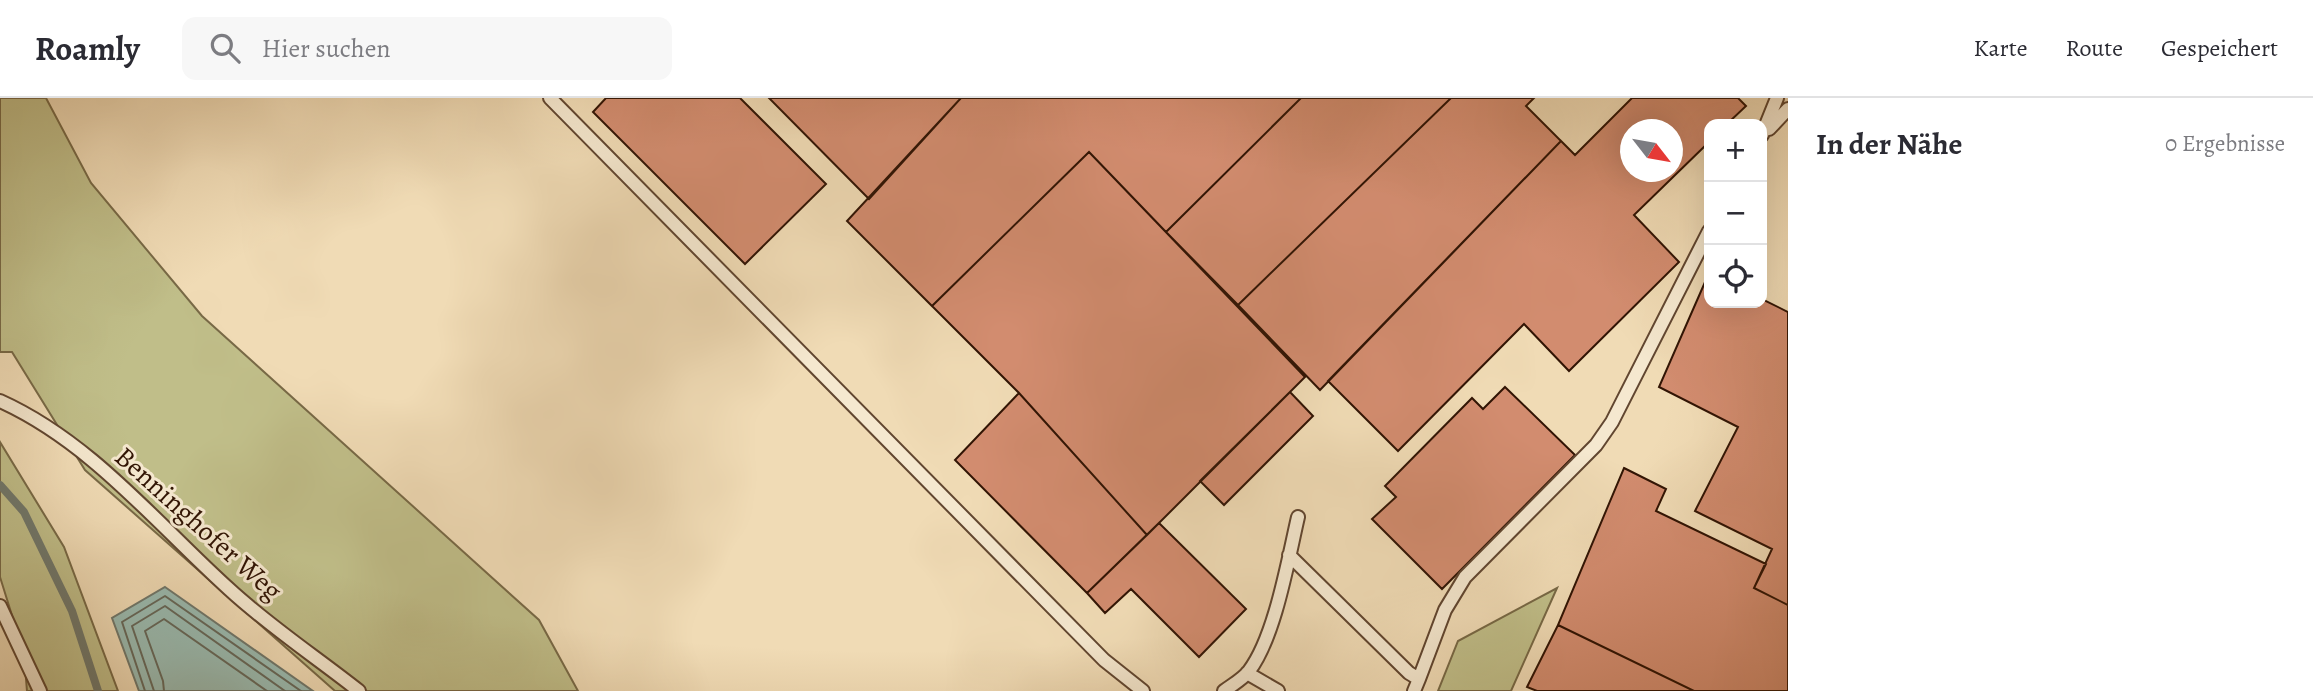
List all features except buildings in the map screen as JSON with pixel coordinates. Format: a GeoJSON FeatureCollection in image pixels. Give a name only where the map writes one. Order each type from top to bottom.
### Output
{"type":"FeatureCollection","features":[{"type":"Feature","properties":{"kind":"lane"},"geometry":{"type":"LineString","coordinates":[[550,98],[1094,650],[1143,691]]}},
{"type":"Feature","properties":{"kind":"lane"},"geometry":{"type":"LineString","coordinates":[[1767,123],[1777,98]]}},
{"type":"Feature","properties":{"kind":"lane"},"geometry":{"type":"LineString","coordinates":[[1767,131],[1788,109]]}},
{"type":"Feature","properties":{"kind":"lane"},"geometry":{"type":"LineString","coordinates":[[1417,685],[1445,610],[1465,577],[1596,445],[1612,422],[1704,241]]}},
{"type":"Feature","properties":{"kind":"lane","name":"Benninghofer Weg"},"geometry":{"type":"LineString","coordinates":[[0,401],[20,410],[96,462],[230,591],[359,691]]}},
{"type":"Feature","properties":{"kind":"lane"},"geometry":{"type":"LineString","coordinates":[[1224,691],[1247,673],[1259,655],[1268,633],[1298,517]]}},
{"type":"Feature","properties":{"kind":"lane"},"geometry":{"type":"LineString","coordinates":[[1289,555],[1409,673],[1417,685]]}},
{"type":"Feature","properties":{"kind":"lane"},"geometry":{"type":"LineString","coordinates":[[0,606],[40,691]]}},
{"type":"Feature","properties":{"kind":"lane"},"geometry":{"type":"LineString","coordinates":[[1247,673],[1278,691]]}},
{"type":"Feature","properties":{"kind":"shaded area"},"geometry":{"type":"Polygon","coordinates":[[[0,98],[46,98],[91,183],[202,316],[539,620],[578,691],[335,691],[85,470],[12,352],[0,352],[0,98]]]}},
{"type":"Feature","properties":{"kind":"shaded area"},"geometry":{"type":"Polygon","coordinates":[[[0,442],[64,547],[118,691],[27,691],[24,654],[0,577],[0,442]]]}},
{"type":"Feature","properties":{"kind":"shaded area"},"geometry":{"type":"Polygon","coordinates":[[[1557,588],[1511,691],[1438,691],[1458,641],[1557,588]]]}},
{"type":"Feature","properties":{"kind":"water"},"geometry":{"type":"Polygon","coordinates":[[[165,587],[313,691],[139,691],[112,618],[165,587]]]}},
{"type":"Feature","properties":{"kind":"waterway"},"geometry":{"type":"LineString","coordinates":[[0,485],[24,512],[72,611],[98,691]]}}]}
